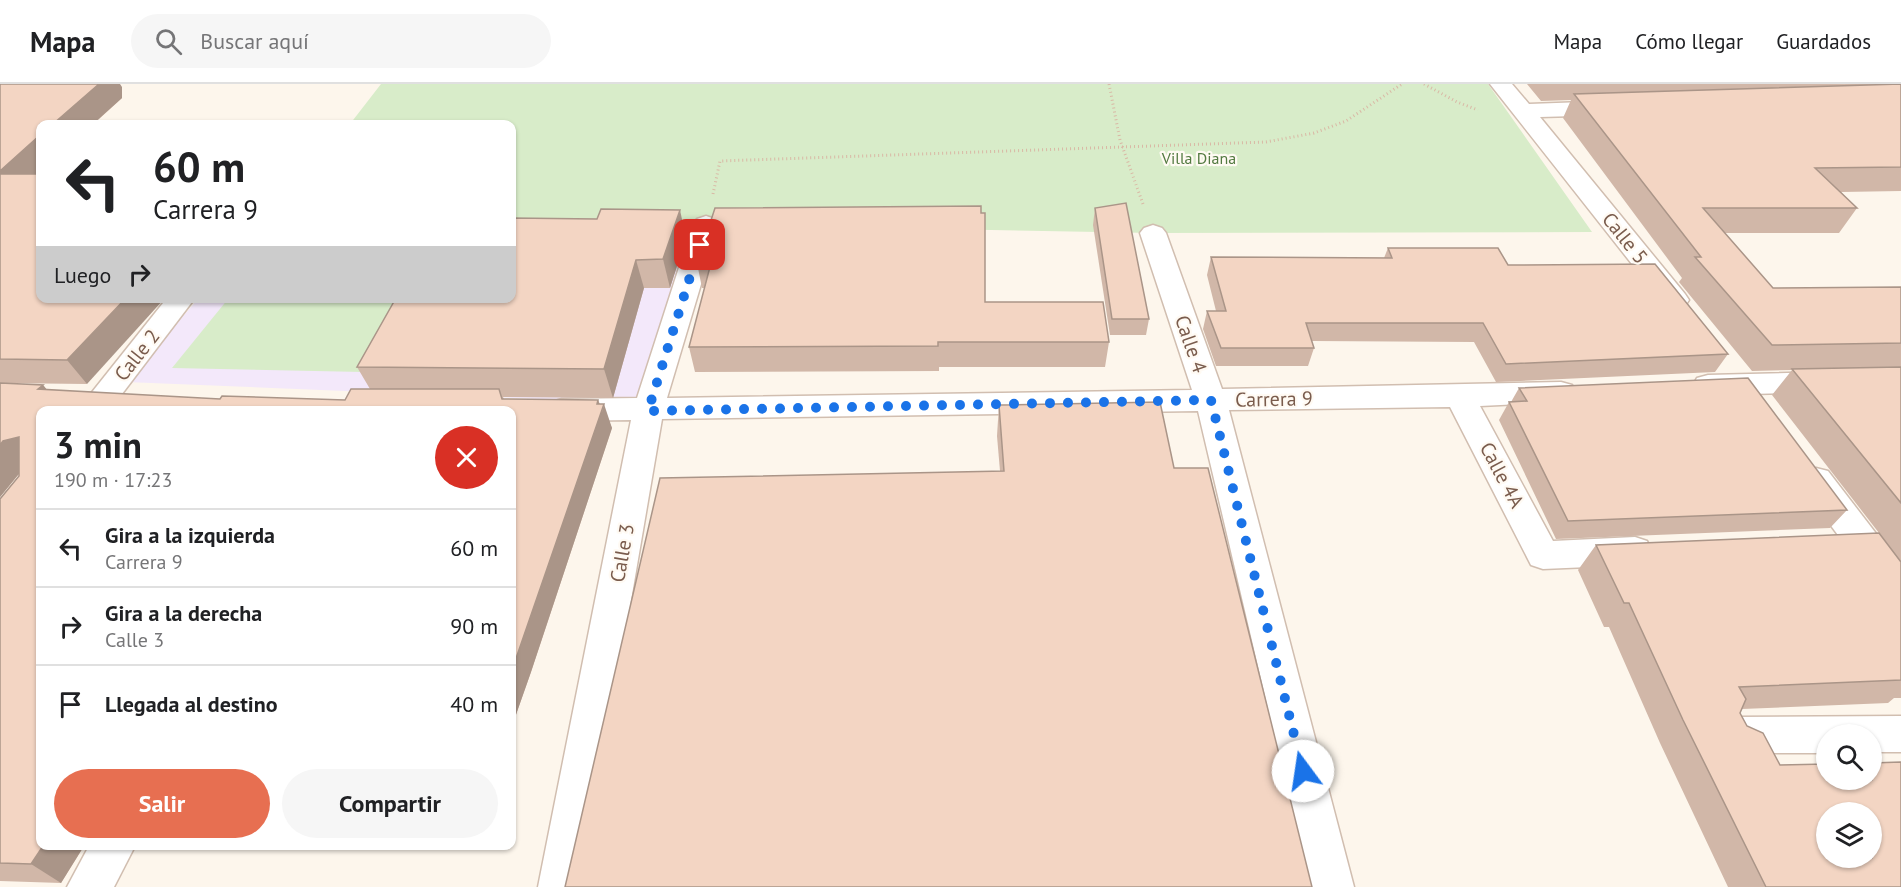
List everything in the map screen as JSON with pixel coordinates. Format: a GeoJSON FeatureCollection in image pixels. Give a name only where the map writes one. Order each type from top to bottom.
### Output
{"type":"FeatureCollection","features":[{"type":"Feature","properties":{"kind":"street","name":"Calle 5"},"geometry":{"type":"LineString","coordinates":[[1501,84],[1691,320]]}},
{"type":"Feature","properties":{"kind":"street"},"geometry":{"type":"LineString","coordinates":[[1521,111],[1628,108]]}},
{"type":"Feature","properties":{"kind":"street","name":"Calle 3"},"geometry":{"type":"LineString","coordinates":[[560,887],[648,411],[706,224]]}},
{"type":"Feature","properties":{"kind":"street","name":"Calle 4"},"geometry":{"type":"LineString","coordinates":[[1153,233],[1211,400],[1332,887]]}},
{"type":"Feature","properties":{"kind":"street","name":"Calle 2"},"geometry":{"type":"LineString","coordinates":[[89,401],[177,303]]}},
{"type":"Feature","properties":{"kind":"street"},"geometry":{"type":"LineString","coordinates":[[1721,356],[1764,411]]}},
{"type":"Feature","properties":{"kind":"street"},"geometry":{"type":"LineString","coordinates":[[1684,386],[1901,380]]}},
{"type":"Feature","properties":{"kind":"street","name":"Carrera 9"},"geometry":{"type":"LineString","coordinates":[[529,410],[648,411],[1460,396],[1590,390]]}},
{"type":"Feature","properties":{"kind":"street","name":"Calle 4A"},"geometry":{"type":"LineString","coordinates":[[1460,396],[1543,555],[1661,550]]}},
{"type":"Feature","properties":{"kind":"street"},"geometry":{"type":"LineString","coordinates":[[89,401],[139,399]]}},
{"type":"Feature","properties":{"kind":"street"},"geometry":{"type":"LineString","coordinates":[[1799,458],[1901,593]]}},
{"type":"Feature","properties":{"kind":"street"},"geometry":{"type":"LineString","coordinates":[[1827,543],[1863,542]]}},
{"type":"Feature","properties":{"kind":"street"},"geometry":{"type":"LineString","coordinates":[[1737,735],[1901,734]]}},
{"type":"Feature","properties":{"kind":"street"},"geometry":{"type":"LineString","coordinates":[[90,887],[111,850]]}},
{"type":"Feature","properties":{"kind":"path"},"geometry":{"type":"LineString","coordinates":[[1109,84],[1120,140],[1153,233]]}},
{"type":"Feature","properties":{"kind":"path"},"geometry":{"type":"LineString","coordinates":[[706,224],[720,161],[1266,142],[1314,133],[1346,121],[1402,84]]}},
{"type":"Feature","properties":{"kind":"path"},"geometry":{"type":"LineString","coordinates":[[1424,84],[1457,102],[1480,111]]}},
{"type":"Feature","properties":{"kind":"shaded area"},"geometry":{"type":"Polygon","coordinates":[[[516,228],[693,231],[636,403],[126,382],[195,303],[516,303],[516,228]]]}},
{"type":"Feature","properties":{"kind":"green space","name":"Villa Diana"},"geometry":{"type":"Polygon","coordinates":[[[381,84],[1488,84],[1592,232],[1153,233],[516,221],[516,120],[353,120],[381,84]]]}},
{"type":"Feature","properties":{"kind":"green space"},"geometry":{"type":"Polygon","coordinates":[[[225,303],[406,303],[363,372],[172,368],[225,303]]]}},
{"type":"Feature","properties":{"kind":"building"},"geometry":{"type":"Polygon","coordinates":[[[0,84],[99,84],[58,120],[36,120],[36,139],[0,171],[0,84]]]}},
{"type":"Feature","properties":{"kind":"building"},"geometry":{"type":"Polygon","coordinates":[[[1901,84],[1901,167],[1815,168],[1857,208],[1703,208],[1773,288],[1901,287],[1901,343],[1772,345],[1695,257],[1701,257],[1574,94],[1901,84]]]}},
{"type":"Feature","properties":{"kind":"building"},"geometry":{"type":"Polygon","coordinates":[[[0,174],[36,174],[36,303],[121,303],[67,360],[0,359],[0,174]]]}},
{"type":"Feature","properties":{"kind":"building"},"geometry":{"type":"Polygon","coordinates":[[[1126,203],[1149,319],[1112,319],[1095,208],[1126,203]]]}},
{"type":"Feature","properties":{"kind":"building"},"geometry":{"type":"Polygon","coordinates":[[[981,206],[981,213],[985,213],[985,302],[1103,302],[1109,342],[938,342],[938,346],[689,347],[711,263],[697,263],[715,208],[981,206]]]}},
{"type":"Feature","properties":{"kind":"building"},"geometry":{"type":"Polygon","coordinates":[[[601,209],[680,210],[663,259],[636,260],[604,369],[357,367],[393,303],[516,303],[516,218],[597,219],[601,209]]]}},
{"type":"Feature","properties":{"kind":"building"},"geometry":{"type":"Polygon","coordinates":[[[1388,248],[1498,248],[1508,265],[1655,264],[1728,354],[1506,364],[1483,323],[1306,323],[1314,348],[1221,348],[1207,311],[1226,311],[1211,257],[1392,258],[1388,248]]]}},
{"type":"Feature","properties":{"kind":"building"},"geometry":{"type":"Polygon","coordinates":[[[1901,367],[1901,503],[1792,369],[1901,367]]]}},
{"type":"Feature","properties":{"kind":"building"},"geometry":{"type":"Polygon","coordinates":[[[1748,378],[1847,510],[1568,521],[1509,402],[1527,401],[1519,388],[1748,378]]]}},
{"type":"Feature","properties":{"kind":"building"},"geometry":{"type":"Polygon","coordinates":[[[0,383],[43,385],[38,389],[220,399],[222,396],[345,400],[351,389],[499,389],[502,399],[598,400],[597,404],[604,404],[516,658],[516,406],[36,406],[36,850],[40,850],[31,864],[0,863],[0,499],[19,476],[19,437],[3,441],[0,445],[0,383]]]}},
{"type":"Feature","properties":{"kind":"building"},"geometry":{"type":"Polygon","coordinates":[[[1160,402],[1174,468],[1208,468],[1312,887],[565,887],[660,478],[1004,471],[999,405],[1160,402]]]}},
{"type":"Feature","properties":{"kind":"building"},"geometry":{"type":"Polygon","coordinates":[[[1879,533],[1901,562],[1901,680],[1739,687],[1746,699],[1740,713],[1747,726],[1763,733],[1780,765],[1816,764],[1816,790],[1882,790],[1882,763],[1901,762],[1901,887],[1766,887],[1683,720],[1629,603],[1624,603],[1596,545],[1879,533]]]}},
{"type":"Feature","properties":{"kind":"route"},"geometry":{"type":"LineString","coordinates":[[700,245],[648,411],[1211,400],[1303,771]]}}]}
